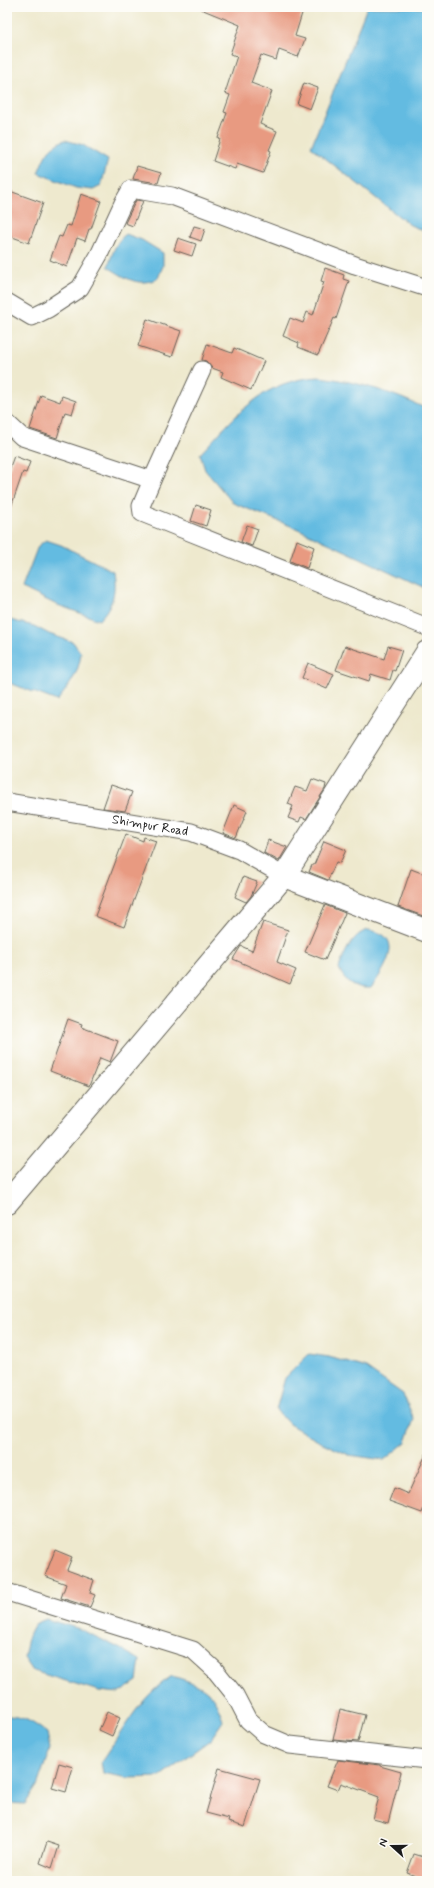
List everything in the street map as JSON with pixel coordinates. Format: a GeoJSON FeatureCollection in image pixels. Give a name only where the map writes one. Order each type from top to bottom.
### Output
{"type":"FeatureCollection","features":[{"type":"Feature","properties":{"kind":"street"},"geometry":{"type":"LineString","coordinates":[[7,302],[32,317],[48,309],[80,288],[99,255],[131,189],[172,196],[355,265],[427,288]]}},
{"type":"Feature","properties":{"kind":"street"},"geometry":{"type":"LineString","coordinates":[[202,370],[141,506],[142,512],[427,627]]}},
{"type":"Feature","properties":{"kind":"street"},"geometry":{"type":"LineString","coordinates":[[7,423],[22,437],[152,480]]}},
{"type":"Feature","properties":{"kind":"street"},"geometry":{"type":"LineString","coordinates":[[7,1203],[284,876],[427,652]]}},
{"type":"Feature","properties":{"kind":"street","name":"Shimpur Road"},"geometry":{"type":"LineString","coordinates":[[7,802],[191,832],[239,850],[284,876]]}},
{"type":"Feature","properties":{"kind":"street"},"geometry":{"type":"LineString","coordinates":[[284,876],[427,931]]}},
{"type":"Feature","properties":{"kind":"street"},"geometry":{"type":"LineString","coordinates":[[7,1592],[192,1650],[216,1670],[235,1695],[248,1720],[264,1734],[290,1745],[427,1760]]}},
{"type":"Feature","properties":{"kind":"water"},"geometry":{"type":"Polygon","coordinates":[[[367,7],[427,8],[427,232],[410,225],[311,147],[367,7]]]}},
{"type":"Feature","properties":{"kind":"water"},"geometry":{"type":"Polygon","coordinates":[[[65,140],[83,145],[108,160],[101,186],[93,190],[76,188],[38,173],[50,149],[65,140]]]}},
{"type":"Feature","properties":{"kind":"water"},"geometry":{"type":"Polygon","coordinates":[[[126,234],[142,240],[163,253],[163,266],[158,278],[151,281],[138,282],[126,278],[108,267],[119,241],[126,234]]]}},
{"type":"Feature","properties":{"kind":"water"},"geometry":{"type":"Polygon","coordinates":[[[320,377],[375,388],[427,409],[427,589],[296,528],[233,503],[205,470],[200,454],[239,413],[252,402],[266,392],[282,385],[300,379],[320,377]]]}},
{"type":"Feature","properties":{"kind":"water"},"geometry":{"type":"Polygon","coordinates":[[[46,540],[61,545],[113,571],[113,597],[108,609],[99,620],[55,604],[22,588],[38,546],[46,540]]]}},
{"type":"Feature","properties":{"kind":"water"},"geometry":{"type":"Polygon","coordinates":[[[10,620],[34,626],[49,634],[73,642],[81,653],[76,673],[66,690],[57,701],[7,682],[7,621],[10,620]]]}},
{"type":"Feature","properties":{"kind":"water"},"geometry":{"type":"Polygon","coordinates":[[[368,930],[380,933],[387,938],[390,946],[389,954],[382,972],[371,988],[352,984],[344,978],[339,968],[349,945],[362,932],[368,930]]]}},
{"type":"Feature","properties":{"kind":"water"},"geometry":{"type":"Polygon","coordinates":[[[309,1354],[329,1357],[366,1368],[403,1394],[414,1419],[406,1442],[384,1460],[349,1455],[318,1441],[289,1424],[276,1410],[285,1378],[309,1354]]]}},
{"type":"Feature","properties":{"kind":"water"},"geometry":{"type":"Polygon","coordinates":[[[46,1619],[80,1629],[140,1660],[137,1681],[119,1693],[99,1691],[33,1671],[24,1658],[28,1638],[35,1624],[46,1619]]]}},
{"type":"Feature","properties":{"kind":"water"},"geometry":{"type":"Polygon","coordinates":[[[172,1676],[191,1682],[211,1695],[223,1721],[210,1740],[159,1777],[128,1778],[103,1773],[101,1762],[132,1715],[150,1694],[172,1676]]]}},
{"type":"Feature","properties":{"kind":"water"},"geometry":{"type":"Polygon","coordinates":[[[7,1716],[19,1717],[38,1726],[47,1733],[50,1749],[37,1786],[25,1804],[7,1803],[7,1716]]]}},
{"type":"Feature","properties":{"kind":"building"},"geometry":{"type":"Polygon","coordinates":[[[196,7],[304,7],[295,36],[305,39],[298,57],[279,50],[276,60],[261,55],[251,83],[272,91],[260,124],[277,131],[269,150],[271,151],[263,173],[237,164],[235,169],[213,161],[220,139],[218,138],[227,113],[224,112],[230,95],[225,93],[237,56],[230,54],[240,25],[196,7]]]}},
{"type":"Feature","properties":{"kind":"building"},"geometry":{"type":"Polygon","coordinates":[[[304,83],[318,88],[310,109],[297,104],[304,83]]]}},
{"type":"Feature","properties":{"kind":"building"},"geometry":{"type":"Polygon","coordinates":[[[137,166],[161,173],[158,183],[133,179],[137,166]]]}},
{"type":"Feature","properties":{"kind":"building"},"geometry":{"type":"Polygon","coordinates":[[[7,190],[43,203],[29,243],[7,235],[7,190]]]}},
{"type":"Feature","properties":{"kind":"building"},"geometry":{"type":"Polygon","coordinates":[[[81,194],[101,201],[85,241],[77,238],[67,267],[50,260],[59,236],[62,237],[67,225],[71,226],[81,194]]]}},
{"type":"Feature","properties":{"kind":"building"},"geometry":{"type":"Polygon","coordinates":[[[136,200],[143,201],[133,226],[125,223],[136,200]]]}},
{"type":"Feature","properties":{"kind":"building"},"geometry":{"type":"Polygon","coordinates":[[[194,226],[205,229],[201,241],[190,237],[194,226]]]}},
{"type":"Feature","properties":{"kind":"building"},"geometry":{"type":"Polygon","coordinates":[[[178,238],[196,244],[192,256],[174,250],[178,238]]]}},
{"type":"Feature","properties":{"kind":"building"},"geometry":{"type":"Polygon","coordinates":[[[325,268],[344,275],[343,279],[349,281],[336,319],[334,318],[318,355],[298,347],[299,343],[283,336],[290,318],[303,323],[307,312],[313,315],[324,282],[321,281],[325,268]]]}},
{"type":"Feature","properties":{"kind":"building"},"geometry":{"type":"Polygon","coordinates":[[[147,319],[181,331],[172,357],[138,346],[147,319]]]}},
{"type":"Feature","properties":{"kind":"building"},"geometry":{"type":"Polygon","coordinates":[[[207,344],[232,353],[234,348],[264,361],[251,390],[221,377],[223,372],[212,368],[206,361],[202,360],[207,344]]]}},
{"type":"Feature","properties":{"kind":"building"},"geometry":{"type":"Polygon","coordinates":[[[41,395],[60,402],[62,396],[76,401],[72,414],[65,412],[57,438],[30,429],[41,395]]]}},
{"type":"Feature","properties":{"kind":"building"},"geometry":{"type":"Polygon","coordinates":[[[14,456],[30,462],[26,473],[23,472],[9,513],[7,513],[7,475],[14,456]]]}},
{"type":"Feature","properties":{"kind":"building"},"geometry":{"type":"Polygon","coordinates":[[[196,505],[211,510],[206,526],[191,521],[196,505]]]}},
{"type":"Feature","properties":{"kind":"building"},"geometry":{"type":"Polygon","coordinates":[[[247,525],[258,529],[252,546],[241,542],[247,525]]]}},
{"type":"Feature","properties":{"kind":"building"},"geometry":{"type":"Polygon","coordinates":[[[297,540],[314,547],[307,568],[290,561],[297,540]]]}},
{"type":"Feature","properties":{"kind":"building"},"geometry":{"type":"Polygon","coordinates":[[[345,646],[384,659],[388,646],[402,650],[395,671],[393,670],[390,680],[371,674],[369,681],[336,670],[345,646]]]}},
{"type":"Feature","properties":{"kind":"building"},"geometry":{"type":"Polygon","coordinates":[[[308,663],[334,674],[327,689],[302,678],[308,663]]]}},
{"type":"Feature","properties":{"kind":"building"},"geometry":{"type":"Polygon","coordinates":[[[312,779],[326,784],[325,789],[306,819],[301,817],[299,822],[288,818],[293,806],[288,804],[295,787],[307,791],[312,779]]]}},
{"type":"Feature","properties":{"kind":"building"},"geometry":{"type":"Polygon","coordinates":[[[111,785],[132,792],[125,811],[103,808],[111,785]]]}},
{"type":"Feature","properties":{"kind":"building"},"geometry":{"type":"Polygon","coordinates":[[[234,805],[247,811],[236,838],[223,833],[234,805]]]}},
{"type":"Feature","properties":{"kind":"building"},"geometry":{"type":"Polygon","coordinates":[[[126,834],[143,841],[144,837],[156,841],[124,927],[95,916],[126,834]]]}},
{"type":"Feature","properties":{"kind":"building"},"geometry":{"type":"Polygon","coordinates":[[[268,840],[287,847],[279,861],[264,853],[268,840]]]}},
{"type":"Feature","properties":{"kind":"building"},"geometry":{"type":"Polygon","coordinates":[[[324,841],[346,850],[340,863],[336,862],[328,880],[309,872],[312,865],[314,865],[324,841]]]}},
{"type":"Feature","properties":{"kind":"building"},"geometry":{"type":"Polygon","coordinates":[[[411,869],[427,875],[426,917],[398,907],[411,869]]]}},
{"type":"Feature","properties":{"kind":"building"},"geometry":{"type":"Polygon","coordinates":[[[243,877],[257,882],[251,896],[246,902],[235,897],[243,877]]]}},
{"type":"Feature","properties":{"kind":"building"},"geometry":{"type":"Polygon","coordinates":[[[325,905],[345,913],[325,960],[305,952],[325,905]]]}},
{"type":"Feature","properties":{"kind":"building"},"geometry":{"type":"Polygon","coordinates":[[[263,922],[288,930],[277,962],[296,970],[290,984],[233,959],[241,946],[252,951],[263,922]]]}},
{"type":"Feature","properties":{"kind":"building"},"geometry":{"type":"Polygon","coordinates":[[[68,1019],[82,1024],[81,1027],[118,1041],[110,1062],[100,1058],[89,1086],[50,1071],[68,1019]]]}},
{"type":"Feature","properties":{"kind":"building"},"geometry":{"type":"Polygon","coordinates":[[[427,1452],[427,1500],[422,1513],[389,1501],[394,1488],[408,1494],[427,1452]]]}},
{"type":"Feature","properties":{"kind":"building"},"geometry":{"type":"Polygon","coordinates":[[[55,1550],[72,1557],[67,1570],[94,1580],[90,1593],[95,1595],[90,1607],[61,1598],[66,1584],[45,1576],[55,1550]]]}},
{"type":"Feature","properties":{"kind":"building"},"geometry":{"type":"Polygon","coordinates":[[[340,1709],[365,1715],[358,1742],[333,1740],[340,1709]]]}},
{"type":"Feature","properties":{"kind":"building"},"geometry":{"type":"Polygon","coordinates":[[[107,1712],[120,1718],[112,1736],[99,1730],[107,1712]]]}},
{"type":"Feature","properties":{"kind":"building"},"geometry":{"type":"Polygon","coordinates":[[[338,1760],[380,1765],[401,1772],[388,1823],[373,1819],[379,1797],[341,1783],[338,1790],[327,1786],[338,1760]]]}},
{"type":"Feature","properties":{"kind":"building"},"geometry":{"type":"Polygon","coordinates":[[[59,1763],[73,1767],[66,1792],[52,1788],[59,1763]]]}},
{"type":"Feature","properties":{"kind":"building"},"geometry":{"type":"Polygon","coordinates":[[[219,1768],[260,1779],[245,1827],[228,1822],[229,1819],[206,1813],[219,1768]]]}},
{"type":"Feature","properties":{"kind":"building"},"geometry":{"type":"Polygon","coordinates":[[[47,1842],[59,1846],[52,1868],[40,1863],[47,1842]]]}},
{"type":"Feature","properties":{"kind":"building"},"geometry":{"type":"Polygon","coordinates":[[[414,1854],[427,1858],[427,1880],[407,1873],[414,1854]]]}}]}
